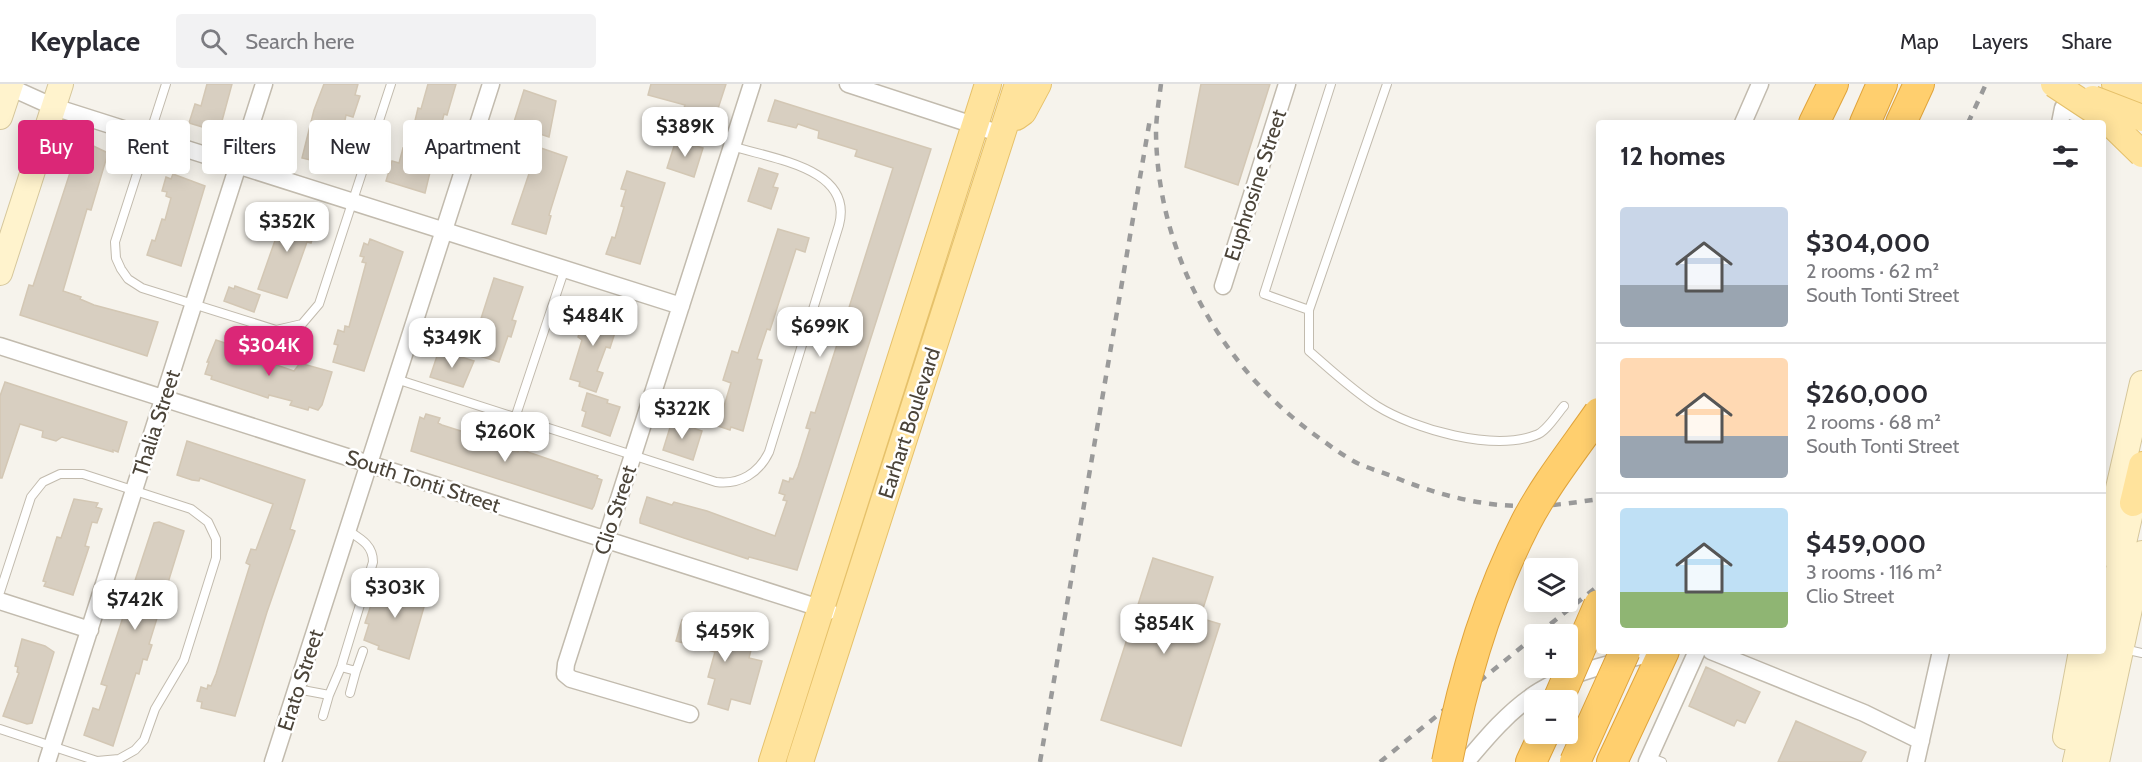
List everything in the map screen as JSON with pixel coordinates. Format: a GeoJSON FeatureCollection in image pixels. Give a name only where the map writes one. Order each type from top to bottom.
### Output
{"type":"FeatureCollection","features":[{"type":"Feature","properties":{"kind":"highway"},"geometry":{"type":"LineString","coordinates":[[1447,762],[1457,710],[1482,624],[1521,533],[1596,418]]}},
{"type":"Feature","properties":{"kind":"highway"},"geometry":{"type":"LineString","coordinates":[[1562,690],[1596,612]]}},
{"type":"Feature","properties":{"kind":"highway"},"geometry":{"type":"LineString","coordinates":[[1575,762],[1624,654]]}},
{"type":"Feature","properties":{"kind":"highway"},"geometry":{"type":"LineString","coordinates":[[1612,762],[1662,654]]}},
{"type":"Feature","properties":{"kind":"highway"},"geometry":{"type":"LineString","coordinates":[[1531,762],[1539,744]]}},
{"type":"Feature","properties":{"kind":"main road"},"geometry":{"type":"LineString","coordinates":[[0,273],[61,84]]}},
{"type":"Feature","properties":{"kind":"main road","name":"Earhart Boulevard"},"geometry":{"type":"LineString","coordinates":[[772,762],[988,84]]}},
{"type":"Feature","properties":{"kind":"main road","name":"Earhart Boulevard"},"geometry":{"type":"LineString","coordinates":[[800,762],[1018,84]]}},
{"type":"Feature","properties":{"kind":"main road"},"geometry":{"type":"LineString","coordinates":[[1003,130],[1023,112],[1038,84]]}},
{"type":"Feature","properties":{"kind":"main road"},"geometry":{"type":"LineString","coordinates":[[2054,84],[2104,117],[2142,154]]}},
{"type":"Feature","properties":{"kind":"main road"},"geometry":{"type":"LineString","coordinates":[[2115,84],[2142,94]]}},
{"type":"Feature","properties":{"kind":"main road"},"geometry":{"type":"LineString","coordinates":[[0,117],[8,85]]}},
{"type":"Feature","properties":{"kind":"main road"},"geometry":{"type":"LineString","coordinates":[[2061,100],[2142,118]]}},
{"type":"Feature","properties":{"kind":"main road"},"geometry":{"type":"LineString","coordinates":[[898,371],[922,380]]}},
{"type":"Feature","properties":{"kind":"main road"},"geometry":{"type":"LineString","coordinates":[[2106,541],[2142,383]]}},
{"type":"Feature","properties":{"kind":"main road"},"geometry":{"type":"LineString","coordinates":[[2075,762],[2120,642],[2133,503],[2142,465]]}},
{"type":"Feature","properties":{"kind":"main road"},"geometry":{"type":"LineString","coordinates":[[2097,762],[2120,642],[2142,553]]}},
{"type":"Feature","properties":{"kind":"main road"},"geometry":{"type":"LineString","coordinates":[[2060,762],[2080,654]]}},
{"type":"Feature","properties":{"kind":"street","name":"Thalia Street"},"geometry":{"type":"LineString","coordinates":[[252,120],[264,84]]}},
{"type":"Feature","properties":{"kind":"street","name":"Erato Street"},"geometry":{"type":"LineString","coordinates":[[273,762],[491,84]]}},
{"type":"Feature","properties":{"kind":"street","name":"Clio Street"},"geometry":{"type":"LineString","coordinates":[[690,714],[571,679],[565,674],[566,664],[752,84]]}},
{"type":"Feature","properties":{"kind":"street"},"geometry":{"type":"LineString","coordinates":[[848,84],[886,90],[975,124],[1003,130]]}},
{"type":"Feature","properties":{"kind":"street","name":"Euphrosine Street"},"geometry":{"type":"LineString","coordinates":[[1223,286],[1287,84]]}},
{"type":"Feature","properties":{"kind":"street"},"geometry":{"type":"LineString","coordinates":[[1744,120],[1760,84]]}},
{"type":"Feature","properties":{"kind":"street"},"geometry":{"type":"LineString","coordinates":[[8,85],[54,107],[106,123]]}},
{"type":"Feature","properties":{"kind":"street"},"geometry":{"type":"LineString","coordinates":[[2061,100],[2104,120]]}},
{"type":"Feature","properties":{"kind":"street"},"geometry":{"type":"LineString","coordinates":[[2106,121],[2142,138]]}},
{"type":"Feature","properties":{"kind":"street","name":"Thalia Street"},"geometry":{"type":"LineString","coordinates":[[50,754],[234,174]]}},
{"type":"Feature","properties":{"kind":"street"},"geometry":{"type":"LineString","coordinates":[[266,174],[681,306]]}},
{"type":"Feature","properties":{"kind":"street","name":"South Tonti Street"},"geometry":{"type":"LineString","coordinates":[[0,346],[847,616]]}},
{"type":"Feature","properties":{"kind":"street"},"geometry":{"type":"LineString","coordinates":[[0,601],[90,630]]}},
{"type":"Feature","properties":{"kind":"street"},"geometry":{"type":"LineString","coordinates":[[1467,762],[1492,730],[1537,693],[1595,668],[1651,654]]}},
{"type":"Feature","properties":{"kind":"street"},"geometry":{"type":"LineString","coordinates":[[1653,760],[1696,654]]}},
{"type":"Feature","properties":{"kind":"street"},"geometry":{"type":"LineString","coordinates":[[1718,654],[1864,713],[1921,741]]}},
{"type":"Feature","properties":{"kind":"street"},"geometry":{"type":"LineString","coordinates":[[1916,762],[1940,654]]}},
{"type":"Feature","properties":{"kind":"lane"},"geometry":{"type":"LineString","coordinates":[[154,120],[166,84]]}},
{"type":"Feature","properties":{"kind":"lane"},"geometry":{"type":"LineString","coordinates":[[137,174],[115,238],[116,258],[123,273],[135,284],[193,306],[272,330],[287,329],[302,324],[319,304],[391,84]]}},
{"type":"Feature","properties":{"kind":"lane"},"geometry":{"type":"LineString","coordinates":[[1309,310],[1264,294],[1331,84]]}},
{"type":"Feature","properties":{"kind":"lane"},"geometry":{"type":"LineString","coordinates":[[1386,84],[1309,310],[1309,351],[1355,391],[1380,407],[1423,425],[1483,440],[1509,440],[1538,435],[1564,406]]}},
{"type":"Feature","properties":{"kind":"lane"},"geometry":{"type":"LineString","coordinates":[[396,379],[724,483],[750,476],[769,452],[839,225],[841,204],[834,187],[820,175],[732,146]]}},
{"type":"Feature","properties":{"kind":"lane"},"geometry":{"type":"LineString","coordinates":[[516,418],[565,268]]}},
{"type":"Feature","properties":{"kind":"lane"},"geometry":{"type":"LineString","coordinates":[[0,592],[29,501],[46,480],[60,474],[79,474],[194,510],[208,522],[216,539],[216,558],[184,660],[155,709],[144,740],[128,756],[102,761],[50,754],[0,729]]}},
{"type":"Feature","properties":{"kind":"lane"},"geometry":{"type":"LineString","coordinates":[[323,716],[374,562],[373,553],[368,544],[347,530]]}},
{"type":"Feature","properties":{"kind":"lane"},"geometry":{"type":"LineString","coordinates":[[350,693],[363,651]]}},
{"type":"Feature","properties":{"kind":"lane"},"geometry":{"type":"LineString","coordinates":[[341,667],[356,671]]}},
{"type":"Feature","properties":{"kind":"lane"},"geometry":{"type":"LineString","coordinates":[[297,688],[329,695]]}},
{"type":"Feature","properties":{"kind":"building"},"geometry":{"type":"Polygon","coordinates":[[[207,84],[232,84],[222,120],[202,120],[202,127],[190,123],[195,104],[201,106],[207,84]]]}},
{"type":"Feature","properties":{"kind":"building"},"geometry":{"type":"Polygon","coordinates":[[[324,84],[358,84],[355,95],[360,96],[353,117],[346,115],[345,120],[312,120],[324,84]]]}},
{"type":"Feature","properties":{"kind":"building"},"geometry":{"type":"Polygon","coordinates":[[[428,84],[456,84],[447,115],[444,114],[443,120],[415,120],[418,108],[421,109],[428,84]]]}},
{"type":"Feature","properties":{"kind":"building"},"geometry":{"type":"Polygon","coordinates":[[[651,84],[726,84],[713,124],[682,114],[685,105],[648,95],[651,84]]]}},
{"type":"Feature","properties":{"kind":"building"},"geometry":{"type":"Polygon","coordinates":[[[1201,84],[1270,84],[1238,185],[1185,167],[1201,84]]]}},
{"type":"Feature","properties":{"kind":"building"},"geometry":{"type":"Polygon","coordinates":[[[524,90],[556,101],[549,137],[542,135],[542,120],[515,120],[524,90]]]}},
{"type":"Feature","properties":{"kind":"building"},"geometry":{"type":"Polygon","coordinates":[[[775,100],[931,149],[797,570],[749,557],[748,559],[640,523],[647,497],[672,505],[674,502],[707,511],[775,536],[787,501],[783,500],[785,495],[779,493],[783,480],[789,482],[790,478],[793,479],[798,467],[810,429],[806,428],[811,412],[815,413],[842,329],[838,327],[843,312],[847,314],[893,168],[855,156],[857,150],[818,138],[819,131],[798,124],[796,128],[768,121],[775,100]]]}},
{"type":"Feature","properties":{"kind":"building"},"geometry":{"type":"Polygon","coordinates":[[[309,130],[309,160],[302,158],[309,130]]]}},
{"type":"Feature","properties":{"kind":"building"},"geometry":{"type":"Polygon","coordinates":[[[676,140],[703,148],[694,177],[667,168],[676,140]]]}},
{"type":"Feature","properties":{"kind":"building"},"geometry":{"type":"Polygon","coordinates":[[[94,146],[106,152],[106,160],[91,210],[87,209],[63,291],[81,297],[80,299],[94,305],[158,322],[147,356],[20,315],[29,285],[33,286],[70,174],[94,174],[94,146]]]}},
{"type":"Feature","properties":{"kind":"building"},"geometry":{"type":"Polygon","coordinates":[[[403,148],[403,174],[430,174],[425,193],[386,181],[388,174],[391,174],[392,161],[399,163],[403,148]]]}},
{"type":"Feature","properties":{"kind":"building"},"geometry":{"type":"Polygon","coordinates":[[[542,148],[567,157],[549,215],[551,216],[546,234],[512,224],[529,174],[542,174],[542,148]]]}},
{"type":"Feature","properties":{"kind":"building"},"geometry":{"type":"Polygon","coordinates":[[[759,168],[778,174],[773,187],[778,188],[771,209],[748,201],[759,168]]]}},
{"type":"Feature","properties":{"kind":"building"},"geometry":{"type":"Polygon","coordinates":[[[627,171],[665,183],[640,264],[606,254],[612,237],[615,238],[624,207],[621,206],[626,190],[621,189],[627,171]]]}},
{"type":"Feature","properties":{"kind":"building"},"geometry":{"type":"Polygon","coordinates":[[[173,174],[205,186],[181,266],[147,255],[152,240],[155,241],[162,219],[165,220],[171,198],[166,196],[167,192],[162,191],[166,177],[171,179],[173,174]]]}},
{"type":"Feature","properties":{"kind":"building"},"geometry":{"type":"Polygon","coordinates":[[[290,211],[318,220],[311,243],[307,242],[287,298],[258,289],[285,212],[289,214],[290,211]]]}},
{"type":"Feature","properties":{"kind":"building"},"geometry":{"type":"Polygon","coordinates":[[[778,229],[809,238],[805,252],[796,249],[770,330],[767,329],[757,359],[762,360],[743,431],[731,427],[730,430],[718,426],[731,383],[723,380],[732,351],[738,353],[778,229]]]}},
{"type":"Feature","properties":{"kind":"building"},"geometry":{"type":"Polygon","coordinates":[[[370,239],[403,252],[364,371],[333,362],[338,345],[334,344],[338,330],[344,332],[345,326],[349,327],[366,263],[362,262],[364,257],[360,256],[364,243],[368,245],[370,239]]]}},
{"type":"Feature","properties":{"kind":"building"},"geometry":{"type":"Polygon","coordinates":[[[494,278],[523,287],[512,320],[516,321],[511,337],[508,336],[499,362],[470,353],[494,278]]]}},
{"type":"Feature","properties":{"kind":"building"},"geometry":{"type":"Polygon","coordinates":[[[235,286],[260,295],[254,312],[224,301],[229,287],[234,289],[235,286]]]}},
{"type":"Feature","properties":{"kind":"building"},"geometry":{"type":"Polygon","coordinates":[[[581,308],[619,320],[610,348],[606,347],[597,371],[603,373],[596,392],[579,386],[580,382],[570,379],[582,340],[578,337],[583,323],[577,321],[581,308]]]}},
{"type":"Feature","properties":{"kind":"building"},"geometry":{"type":"Polygon","coordinates":[[[216,340],[231,345],[230,349],[294,371],[300,363],[332,372],[322,405],[318,410],[309,407],[308,410],[290,405],[292,401],[269,395],[268,398],[211,379],[212,376],[205,374],[216,340]]]}},
{"type":"Feature","properties":{"kind":"building"},"geometry":{"type":"Polygon","coordinates":[[[439,350],[474,361],[463,387],[430,377],[439,350]]]}},
{"type":"Feature","properties":{"kind":"building"},"geometry":{"type":"Polygon","coordinates":[[[5,382],[127,422],[118,452],[62,437],[56,441],[42,437],[43,431],[20,424],[2,478],[0,478],[0,396],[5,382]]]}},
{"type":"Feature","properties":{"kind":"building"},"geometry":{"type":"Polygon","coordinates":[[[587,393],[620,407],[610,436],[582,426],[586,412],[582,410],[587,393]]]}},
{"type":"Feature","properties":{"kind":"building"},"geometry":{"type":"Polygon","coordinates":[[[426,414],[440,418],[438,423],[442,425],[489,440],[488,443],[518,452],[519,449],[598,476],[597,478],[602,480],[594,506],[592,509],[411,451],[420,417],[424,419],[426,414]]]}},
{"type":"Feature","properties":{"kind":"building"},"geometry":{"type":"Polygon","coordinates":[[[672,421],[702,431],[693,460],[663,450],[672,421]]]}},
{"type":"Feature","properties":{"kind":"building"},"geometry":{"type":"Polygon","coordinates":[[[187,441],[305,480],[290,529],[295,531],[235,716],[201,708],[202,702],[197,701],[201,687],[207,689],[208,685],[211,686],[216,674],[250,565],[246,563],[251,549],[256,550],[273,504],[200,478],[199,481],[177,475],[187,441]]]}},
{"type":"Feature","properties":{"kind":"building"},"geometry":{"type":"Polygon","coordinates":[[[74,499],[98,503],[96,507],[102,509],[97,523],[92,522],[85,546],[89,547],[73,595],[44,586],[46,582],[43,581],[57,537],[61,538],[74,499]]]}},
{"type":"Feature","properties":{"kind":"building"},"geometry":{"type":"Polygon","coordinates":[[[159,522],[184,531],[149,644],[152,645],[147,660],[143,659],[139,674],[136,673],[113,746],[84,735],[93,708],[99,710],[107,686],[101,684],[154,523],[159,522]]]}},
{"type":"Feature","properties":{"kind":"building"},"geometry":{"type":"Polygon","coordinates":[[[1153,558],[1213,577],[1200,618],[1220,624],[1181,746],[1101,720],[1153,558]]]}},
{"type":"Feature","properties":{"kind":"building"},"geometry":{"type":"Polygon","coordinates":[[[383,582],[398,587],[399,584],[428,593],[409,659],[378,649],[379,646],[364,640],[369,624],[365,623],[374,596],[378,598],[383,582]]]}},
{"type":"Feature","properties":{"kind":"building"},"geometry":{"type":"Polygon","coordinates":[[[682,620],[753,642],[749,658],[762,661],[750,704],[731,699],[728,710],[708,704],[715,679],[708,677],[715,652],[676,641],[682,620]]]}},
{"type":"Feature","properties":{"kind":"building"},"geometry":{"type":"Polygon","coordinates":[[[22,639],[45,646],[54,652],[32,723],[27,724],[3,716],[19,673],[17,672],[18,667],[15,666],[22,639]]]}},
{"type":"Feature","properties":{"kind":"building"},"geometry":{"type":"Polygon","coordinates":[[[1706,667],[1760,692],[1745,723],[1737,720],[1734,726],[1689,706],[1706,667]]]}},
{"type":"Feature","properties":{"kind":"building"},"geometry":{"type":"Polygon","coordinates":[[[1796,721],[1866,752],[1861,762],[1778,762],[1796,721]]]}},
{"type":"Feature","properties":{"kind":"railway"},"geometry":{"type":"LineString","coordinates":[[1161,84],[1156,134],[1159,178],[1168,221],[1182,263],[1200,303],[1223,340],[1250,375],[1281,407],[1315,435],[1357,463],[1442,494],[1472,501],[1518,506],[1596,499]]}},
{"type":"Feature","properties":{"kind":"railway"},"geometry":{"type":"LineString","coordinates":[[1969,120],[1986,84]]}},
{"type":"Feature","properties":{"kind":"railway"},"geometry":{"type":"LineString","coordinates":[[1040,762],[1150,119]]}},
{"type":"Feature","properties":{"kind":"railway"},"geometry":{"type":"LineString","coordinates":[[1550,624],[1596,587]]}},
{"type":"Feature","properties":{"kind":"railway"},"geometry":{"type":"LineString","coordinates":[[1380,762],[1524,645]]}}]}
